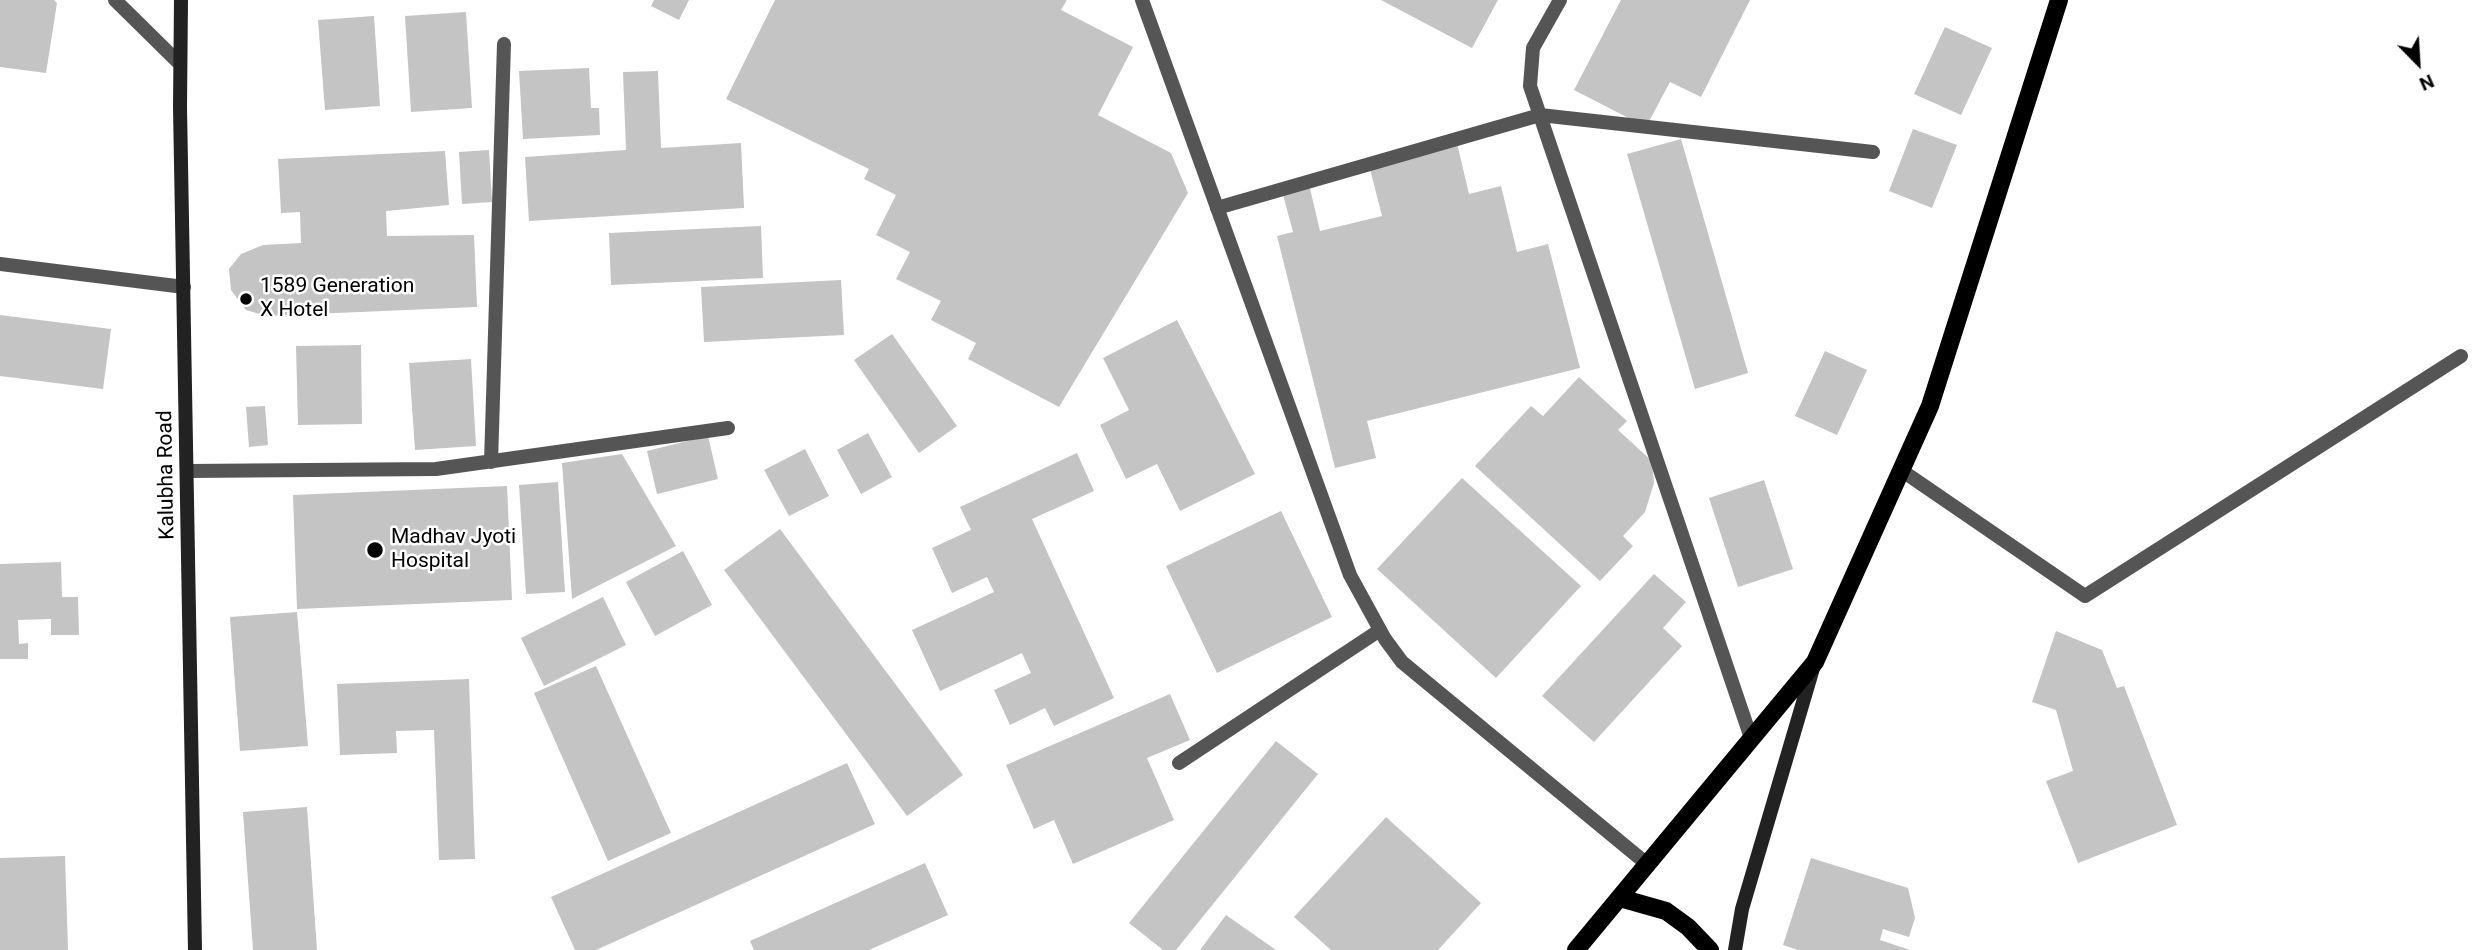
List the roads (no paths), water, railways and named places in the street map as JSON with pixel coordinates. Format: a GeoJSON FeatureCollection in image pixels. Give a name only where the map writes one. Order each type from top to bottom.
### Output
{"type":"FeatureCollection","features":[{"type":"Feature","properties":{"kind":"main road"},"geometry":{"type":"LineString","coordinates":[[1576,950],[1815,662],[1930,406],[2059,0]]}},
{"type":"Feature","properties":{"kind":"main road"},"geometry":{"type":"LineString","coordinates":[[1620,898],[1666,911],[1688,927],[1710,950]]}},
{"type":"Feature","properties":{"kind":"street"},"geometry":{"type":"LineString","coordinates":[[115,0],[180,64]]}},
{"type":"Feature","properties":{"kind":"street","name":"Kalubha Road"},"geometry":{"type":"LineString","coordinates":[[181,0],[195,950]]}},
{"type":"Feature","properties":{"kind":"street"},"geometry":{"type":"LineString","coordinates":[[1142,0],[1350,575],[1380,630],[1402,662],[1647,864]]}},
{"type":"Feature","properties":{"kind":"street"},"geometry":{"type":"LineString","coordinates":[[1560,0],[1533,48],[1530,86],[1751,738]]}},
{"type":"Feature","properties":{"kind":"street"},"geometry":{"type":"LineString","coordinates":[[491,462],[504,44]]}},
{"type":"Feature","properties":{"kind":"street"},"geometry":{"type":"LineString","coordinates":[[1217,208],[1540,115],[1873,152]]}},
{"type":"Feature","properties":{"kind":"street"},"geometry":{"type":"LineString","coordinates":[[0,264],[184,287]]}},
{"type":"Feature","properties":{"kind":"street"},"geometry":{"type":"LineString","coordinates":[[1901,470],[2085,596],[2461,356]]}},
{"type":"Feature","properties":{"kind":"street"},"geometry":{"type":"LineString","coordinates":[[188,471],[436,469],[728,428]]}},
{"type":"Feature","properties":{"kind":"street"},"geometry":{"type":"LineString","coordinates":[[1179,763],[1380,630]]}},
{"type":"Feature","properties":{"kind":"street"},"geometry":{"type":"LineString","coordinates":[[1735,950],[1742,909],[1815,662]]}},
{"type":"Feature","properties":{"kind":"place","name":"1589 Generation X Hotel"},"geometry":{"type":"Point","coordinates":[246,299]}},
{"type":"Feature","properties":{"kind":"place","name":"Madhav Jyoti Hospital"},"geometry":{"type":"Point","coordinates":[375,550]}}]}
